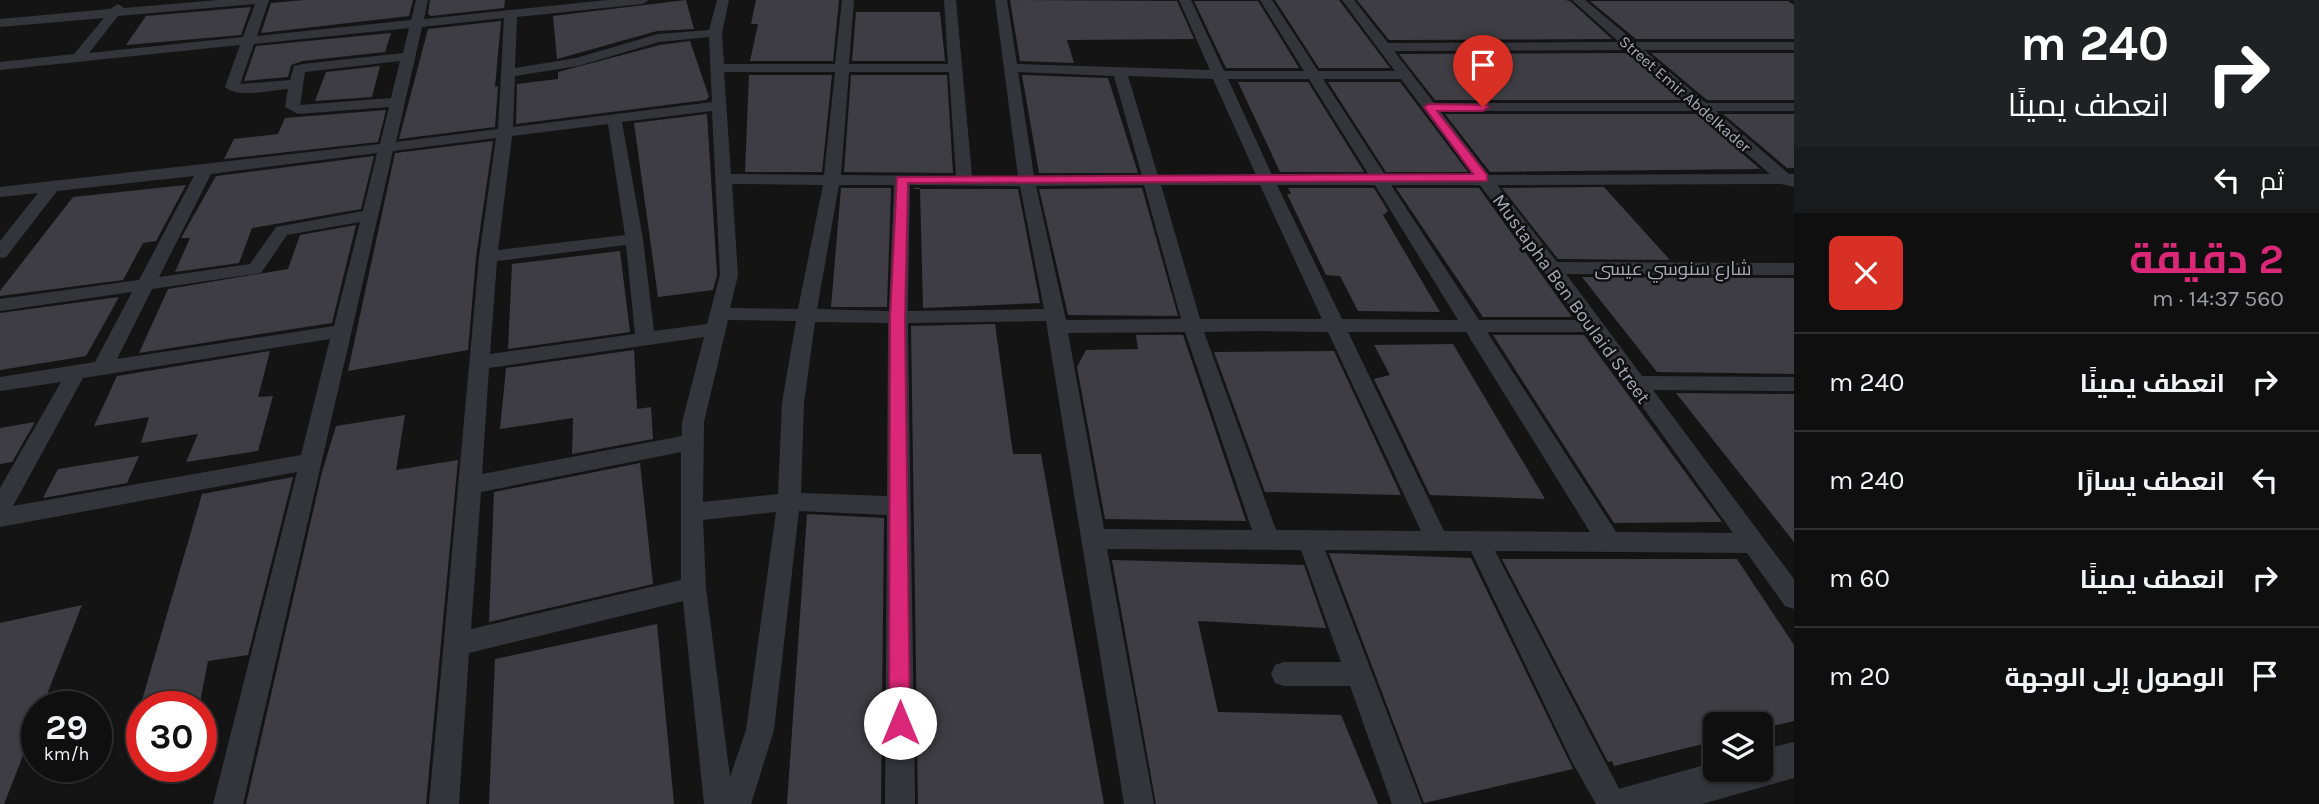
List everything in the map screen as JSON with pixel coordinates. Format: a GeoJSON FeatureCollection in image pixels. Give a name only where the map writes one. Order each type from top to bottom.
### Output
{"type":"FeatureCollection","features":[{"type":"Feature","properties":{"kind":"street"},"geometry":{"type":"LineString","coordinates":[[78,58],[123,0]]}},
{"type":"Feature","properties":{"kind":"street"},"geometry":{"type":"LineString","coordinates":[[0,23],[261,0],[232,87],[237,89],[296,84]]}},
{"type":"Feature","properties":{"kind":"street"},"geometry":{"type":"LineString","coordinates":[[228,804],[308,461],[343,331],[422,0]]}},
{"type":"Feature","properties":{"kind":"street"},"geometry":{"type":"LineString","coordinates":[[0,66],[643,0]]}},
{"type":"Feature","properties":{"kind":"street"},"geometry":{"type":"LineString","coordinates":[[719,804],[694,588],[691,512],[693,422],[729,275],[726,179],[717,106],[715,33],[723,0]]}},
{"type":"Feature","properties":{"kind":"street"},"geometry":{"type":"LineString","coordinates":[[736,804],[760,730],[789,502],[793,403],[806,316],[832,180],[844,69],[848,0]]}},
{"type":"Feature","properties":{"kind":"street"},"geometry":{"type":"LineString","coordinates":[[950,0],[953,68],[964,181]]}},
{"type":"Feature","properties":{"kind":"street"},"geometry":{"type":"LineString","coordinates":[[1001,0],[1027,181],[1055,321],[1139,804]]}},
{"type":"Feature","properties":{"kind":"street"},"geometry":{"type":"LineString","coordinates":[[1185,0],[1266,180],[1338,327],[1437,541]]}},
{"type":"Feature","properties":{"kind":"street"},"geometry":{"type":"LineString","coordinates":[[1266,0],[1609,542]]}},
{"type":"Feature","properties":{"kind":"street","name":"Mustapha Ben Boulaid Street"},"geometry":{"type":"LineString","coordinates":[[1348,0],[1552,268],[1794,598]]}},
{"type":"Feature","properties":{"kind":"street","name":"Street Emir Abdelkader"},"geometry":{"type":"LineString","coordinates":[[1578,0],[1699,107],[1791,181]]}},
{"type":"Feature","properties":{"kind":"street"},"geometry":{"type":"LineString","coordinates":[[444,804],[488,257],[505,132],[511,13]]}},
{"type":"Feature","properties":{"kind":"street"},"geometry":{"type":"LineString","coordinates":[[509,73],[568,64],[658,38],[715,33]]}},
{"type":"Feature","properties":{"kind":"street"},"geometry":{"type":"LineString","coordinates":[[1385,47],[1794,46]]}},
{"type":"Feature","properties":{"kind":"street"},"geometry":{"type":"LineString","coordinates":[[398,102],[295,109],[293,98],[299,69],[408,56]]}},
{"type":"Feature","properties":{"kind":"street"},"geometry":{"type":"LineString","coordinates":[[716,68],[953,68]]}},
{"type":"Feature","properties":{"kind":"street"},"geometry":{"type":"LineString","coordinates":[[1012,68],[1221,75],[1406,75]]}},
{"type":"Feature","properties":{"kind":"street"},"geometry":{"type":"LineString","coordinates":[[1120,71],[1192,324],[1267,540]]}},
{"type":"Feature","properties":{"kind":"street"},"geometry":{"type":"LineString","coordinates":[[0,192],[205,170],[717,106]]}},
{"type":"Feature","properties":{"kind":"street"},"geometry":{"type":"LineString","coordinates":[[1429,107],[1794,107]]}},
{"type":"Feature","properties":{"kind":"street"},"geometry":{"type":"LineString","coordinates":[[614,118],[634,239],[645,339]]}},
{"type":"Feature","properties":{"kind":"street"},"geometry":{"type":"LineString","coordinates":[[102,368],[205,170]]}},
{"type":"Feature","properties":{"kind":"street"},"geometry":{"type":"LineString","coordinates":[[726,179],[1027,181],[1482,178],[1791,181]]}},
{"type":"Feature","properties":{"kind":"street"},"geometry":{"type":"LineString","coordinates":[[900,804],[898,317],[902,180]]}},
{"type":"Feature","properties":{"kind":"street"},"geometry":{"type":"LineString","coordinates":[[0,253],[52,186]]}},
{"type":"Feature","properties":{"kind":"street"},"geometry":{"type":"LineString","coordinates":[[0,305],[256,270],[261,266],[275,235],[282,231],[371,215]]}},
{"type":"Feature","properties":{"kind":"street"},"geometry":{"type":"LineString","coordinates":[[488,257],[634,239]]}},
{"type":"Feature","properties":{"kind":"street","name":"شارع سنوسي عيسى"},"geometry":{"type":"LineString","coordinates":[[1552,268],[1794,269]]}},
{"type":"Feature","properties":{"kind":"street"},"geometry":{"type":"LineString","coordinates":[[480,362],[645,339],[717,322],[806,316],[1338,327],[1592,326]]}},
{"type":"Feature","properties":{"kind":"street"},"geometry":{"type":"LineString","coordinates":[[0,384],[343,331]]}},
{"type":"Feature","properties":{"kind":"street"},"geometry":{"type":"LineString","coordinates":[[0,509],[77,371]]}},
{"type":"Feature","properties":{"kind":"street"},"geometry":{"type":"LineString","coordinates":[[1634,383],[1794,384]]}},
{"type":"Feature","properties":{"kind":"street"},"geometry":{"type":"LineString","coordinates":[[470,485],[692,442]]}},
{"type":"Feature","properties":{"kind":"street"},"geometry":{"type":"LineString","coordinates":[[0,518],[308,461]]}},
{"type":"Feature","properties":{"kind":"street"},"geometry":{"type":"LineString","coordinates":[[691,512],[789,502],[899,506]]}},
{"type":"Feature","properties":{"kind":"street"},"geometry":{"type":"LineString","coordinates":[[1092,539],[1752,543]]}},
{"type":"Feature","properties":{"kind":"street"},"geometry":{"type":"LineString","coordinates":[[1310,541],[1407,804]]}},
{"type":"Feature","properties":{"kind":"street"},"geometry":{"type":"LineString","coordinates":[[1478,541],[1582,752],[1612,804]]}},
{"type":"Feature","properties":{"kind":"street"},"geometry":{"type":"LineString","coordinates":[[457,644],[694,588]]}},
{"type":"Feature","properties":{"kind":"street"},"geometry":{"type":"LineString","coordinates":[[1284,674],[1360,674]]}},
{"type":"Feature","properties":{"kind":"street"},"geometry":{"type":"LineString","coordinates":[[1773,766],[1794,760]]}},
{"type":"Feature","properties":{"kind":"street"},"geometry":{"type":"LineString","coordinates":[[1629,804],[1713,782]]}},
{"type":"Feature","properties":{"kind":"building"},"geometry":{"type":"Polygon","coordinates":[[[304,0],[413,0],[409,16],[261,33],[271,3],[304,0]]]}},
{"type":"Feature","properties":{"kind":"building"},"geometry":{"type":"Polygon","coordinates":[[[430,0],[505,0],[504,8],[431,16],[428,14],[430,0]]]}},
{"type":"Feature","properties":{"kind":"building"},"geometry":{"type":"Polygon","coordinates":[[[686,0],[694,29],[657,31],[557,59],[553,16],[686,0]]]}},
{"type":"Feature","properties":{"kind":"building"},"geometry":{"type":"Polygon","coordinates":[[[756,0],[839,0],[833,61],[750,61],[758,24],[751,24],[756,0]]]}},
{"type":"Feature","properties":{"kind":"building"},"geometry":{"type":"Polygon","coordinates":[[[1010,0],[1177,1],[1194,39],[1067,40],[1074,63],[1020,61],[1010,0]]]}},
{"type":"Feature","properties":{"kind":"building"},"geometry":{"type":"Polygon","coordinates":[[[1275,0],[1339,0],[1390,68],[1319,68],[1275,0]]]}},
{"type":"Feature","properties":{"kind":"building"},"geometry":{"type":"Polygon","coordinates":[[[1357,0],[1565,0],[1570,1],[1612,39],[1389,40],[1357,0]]]}},
{"type":"Feature","properties":{"kind":"building"},"geometry":{"type":"Polygon","coordinates":[[[1194,1],[1258,1],[1299,68],[1226,68],[1194,1]]]}},
{"type":"Feature","properties":{"kind":"building"},"geometry":{"type":"Polygon","coordinates":[[[1590,1],[1788,1],[1794,5],[1794,39],[1636,39],[1590,1]]]}},
{"type":"Feature","properties":{"kind":"building"},"geometry":{"type":"Polygon","coordinates":[[[251,7],[241,35],[126,45],[146,16],[251,7]]]}},
{"type":"Feature","properties":{"kind":"building"},"geometry":{"type":"Polygon","coordinates":[[[856,12],[940,12],[945,61],[852,61],[856,12]]]}},
{"type":"Feature","properties":{"kind":"building"},"geometry":{"type":"Polygon","coordinates":[[[501,21],[495,87],[498,86],[495,127],[399,139],[428,29],[501,21]]]}},
{"type":"Feature","properties":{"kind":"building"},"geometry":{"type":"Polygon","coordinates":[[[391,33],[385,52],[302,61],[291,65],[288,77],[244,81],[256,46],[391,33]]]}},
{"type":"Feature","properties":{"kind":"building"},"geometry":{"type":"Polygon","coordinates":[[[690,41],[709,97],[706,100],[516,124],[517,84],[558,79],[558,72],[660,45],[690,41]]]}},
{"type":"Feature","properties":{"kind":"building"},"geometry":{"type":"Polygon","coordinates":[[[1627,53],[1681,100],[1435,100],[1399,54],[1627,53]]]}},
{"type":"Feature","properties":{"kind":"building"},"geometry":{"type":"Polygon","coordinates":[[[1651,53],[1794,53],[1794,100],[1707,100],[1651,53]]]}},
{"type":"Feature","properties":{"kind":"building"},"geometry":{"type":"Polygon","coordinates":[[[380,66],[372,97],[315,101],[326,72],[380,66]]]}},
{"type":"Feature","properties":{"kind":"building"},"geometry":{"type":"Polygon","coordinates":[[[749,75],[832,75],[822,172],[745,172],[749,75]]]}},
{"type":"Feature","properties":{"kind":"building"},"geometry":{"type":"Polygon","coordinates":[[[851,75],[947,75],[953,173],[844,172],[851,75]]]}},
{"type":"Feature","properties":{"kind":"building"},"geometry":{"type":"Polygon","coordinates":[[[1022,75],[1108,78],[1138,173],[1039,173],[1022,75]]]}},
{"type":"Feature","properties":{"kind":"building"},"geometry":{"type":"Polygon","coordinates":[[[1238,82],[1308,82],[1364,172],[1280,172],[1238,82]]]}},
{"type":"Feature","properties":{"kind":"building"},"geometry":{"type":"Polygon","coordinates":[[[1328,82],[1400,82],[1468,172],[1386,172],[1328,82]]]}},
{"type":"Feature","properties":{"kind":"building"},"geometry":{"type":"Polygon","coordinates":[[[386,110],[378,142],[224,159],[234,139],[278,134],[285,118],[386,110]]]}},
{"type":"Feature","properties":{"kind":"building"},"geometry":{"type":"Polygon","coordinates":[[[707,114],[717,275],[713,290],[658,297],[634,123],[707,114]]]}},
{"type":"Feature","properties":{"kind":"building"},"geometry":{"type":"Polygon","coordinates":[[[1445,114],[1697,114],[1760,169],[1490,172],[1445,114]]]}},
{"type":"Feature","properties":{"kind":"building"},"geometry":{"type":"Polygon","coordinates":[[[1723,114],[1794,114],[1794,168],[1787,168],[1723,114]]]}},
{"type":"Feature","properties":{"kind":"building"},"geometry":{"type":"Polygon","coordinates":[[[493,141],[476,257],[468,350],[348,371],[395,153],[493,141]]]}},
{"type":"Feature","properties":{"kind":"building"},"geometry":{"type":"Polygon","coordinates":[[[374,156],[361,209],[252,228],[239,263],[175,272],[190,238],[181,238],[216,176],[374,156]]]}},
{"type":"Feature","properties":{"kind":"building"},"geometry":{"type":"Polygon","coordinates":[[[186,185],[156,241],[143,243],[123,280],[0,296],[0,291],[73,197],[186,185]]]}},
{"type":"Feature","properties":{"kind":"building"},"geometry":{"type":"Polygon","coordinates":[[[1604,187],[1670,260],[1558,259],[1502,188],[1604,187]]]}},
{"type":"Feature","properties":{"kind":"building"},"geometry":{"type":"Polygon","coordinates":[[[841,188],[891,188],[887,307],[831,307],[841,188]]]}},
{"type":"Feature","properties":{"kind":"building"},"geometry":{"type":"Polygon","coordinates":[[[920,188],[1018,189],[1040,303],[923,308],[920,188]]]}},
{"type":"Feature","properties":{"kind":"building"},"geometry":{"type":"Polygon","coordinates":[[[1142,188],[1178,316],[1068,315],[1039,189],[1142,188]]]}},
{"type":"Feature","properties":{"kind":"building"},"geometry":{"type":"Polygon","coordinates":[[[1288,188],[1374,188],[1388,211],[1383,215],[1440,312],[1358,311],[1340,276],[1326,275],[1287,194],[1291,194],[1288,188]]]}},
{"type":"Feature","properties":{"kind":"building"},"geometry":{"type":"Polygon","coordinates":[[[1396,188],[1479,188],[1572,317],[1483,317],[1396,188]]]}},
{"type":"Feature","properties":{"kind":"building"},"geometry":{"type":"Polygon","coordinates":[[[356,225],[332,323],[139,353],[168,289],[288,269],[300,235],[356,225]]]}},
{"type":"Feature","properties":{"kind":"building"},"geometry":{"type":"Polygon","coordinates":[[[620,251],[630,332],[508,349],[512,264],[620,251]]]}},
{"type":"Feature","properties":{"kind":"building"},"geometry":{"type":"Polygon","coordinates":[[[1582,277],[1794,278],[1794,374],[1657,372],[1582,277]]]}},
{"type":"Feature","properties":{"kind":"building"},"geometry":{"type":"Polygon","coordinates":[[[119,297],[86,356],[0,370],[0,313],[119,297]]]}},
{"type":"Feature","properties":{"kind":"building"},"geometry":{"type":"Polygon","coordinates":[[[995,324],[1013,454],[1041,454],[1104,804],[918,804],[911,326],[995,324]]]}},
{"type":"Feature","properties":{"kind":"building"},"geometry":{"type":"Polygon","coordinates":[[[1136,335],[1183,335],[1246,521],[1105,519],[1077,367],[1086,350],[1138,349],[1136,335]]]}},
{"type":"Feature","properties":{"kind":"building"},"geometry":{"type":"Polygon","coordinates":[[[1493,335],[1584,335],[1722,522],[1614,523],[1493,335]]]}},
{"type":"Feature","properties":{"kind":"building"},"geometry":{"type":"Polygon","coordinates":[[[1453,344],[1545,499],[1430,495],[1374,379],[1390,375],[1374,345],[1453,344]]]}},
{"type":"Feature","properties":{"kind":"building"},"geometry":{"type":"Polygon","coordinates":[[[634,350],[637,409],[651,407],[653,439],[572,454],[573,418],[500,429],[506,368],[634,350]]]}},
{"type":"Feature","properties":{"kind":"building"},"geometry":{"type":"Polygon","coordinates":[[[270,351],[258,397],[273,396],[258,451],[186,462],[198,434],[141,443],[149,417],[94,426],[117,376],[270,351]]]}},
{"type":"Feature","properties":{"kind":"building"},"geometry":{"type":"Polygon","coordinates":[[[1334,351],[1401,495],[1265,492],[1214,352],[1334,351]]]}},
{"type":"Feature","properties":{"kind":"building"},"geometry":{"type":"Polygon","coordinates":[[[1676,393],[1794,394],[1794,542],[1676,393]]]}},
{"type":"Feature","properties":{"kind":"building"},"geometry":{"type":"Polygon","coordinates":[[[405,415],[396,470],[458,460],[426,804],[246,804],[322,472],[336,426],[405,415]]]}},
{"type":"Feature","properties":{"kind":"building"},"geometry":{"type":"Polygon","coordinates":[[[35,422],[12,462],[0,464],[0,428],[35,422]]]}},
{"type":"Feature","properties":{"kind":"building"},"geometry":{"type":"Polygon","coordinates":[[[139,456],[127,483],[43,498],[58,469],[139,456]]]}},
{"type":"Feature","properties":{"kind":"building"},"geometry":{"type":"Polygon","coordinates":[[[640,463],[653,584],[489,622],[494,492],[640,463]]]}},
{"type":"Feature","properties":{"kind":"building"},"geometry":{"type":"Polygon","coordinates":[[[293,477],[248,655],[208,661],[202,691],[145,691],[202,494],[293,477]]]}},
{"type":"Feature","properties":{"kind":"building"},"geometry":{"type":"Polygon","coordinates":[[[807,514],[884,518],[881,804],[787,804],[807,514]]]}},
{"type":"Feature","properties":{"kind":"building"},"geometry":{"type":"Polygon","coordinates":[[[1329,553],[1471,558],[1573,769],[1424,803],[1329,553]]]}},
{"type":"Feature","properties":{"kind":"building"},"geometry":{"type":"Polygon","coordinates":[[[1502,559],[1737,559],[1794,645],[1794,721],[1773,726],[1773,712],[1703,712],[1703,744],[1614,766],[1612,761],[1608,762],[1502,559]]]}},
{"type":"Feature","properties":{"kind":"building"},"geometry":{"type":"Polygon","coordinates":[[[1112,560],[1304,565],[1326,628],[1198,621],[1218,712],[1341,715],[1378,804],[1156,804],[1112,560]]]}},
{"type":"Feature","properties":{"kind":"building"},"geometry":{"type":"Polygon","coordinates":[[[82,605],[48,691],[21,691],[21,761],[4,804],[0,804],[0,623],[82,605]]]}},
{"type":"Feature","properties":{"kind":"building"},"geometry":{"type":"Polygon","coordinates":[[[657,624],[674,804],[489,804],[495,659],[657,624]]]}},
{"type":"Feature","properties":{"kind":"route"},"geometry":{"type":"LineString","coordinates":[[900,723],[898,317],[902,180],[1482,178],[1429,107],[1483,107]]}}]}
